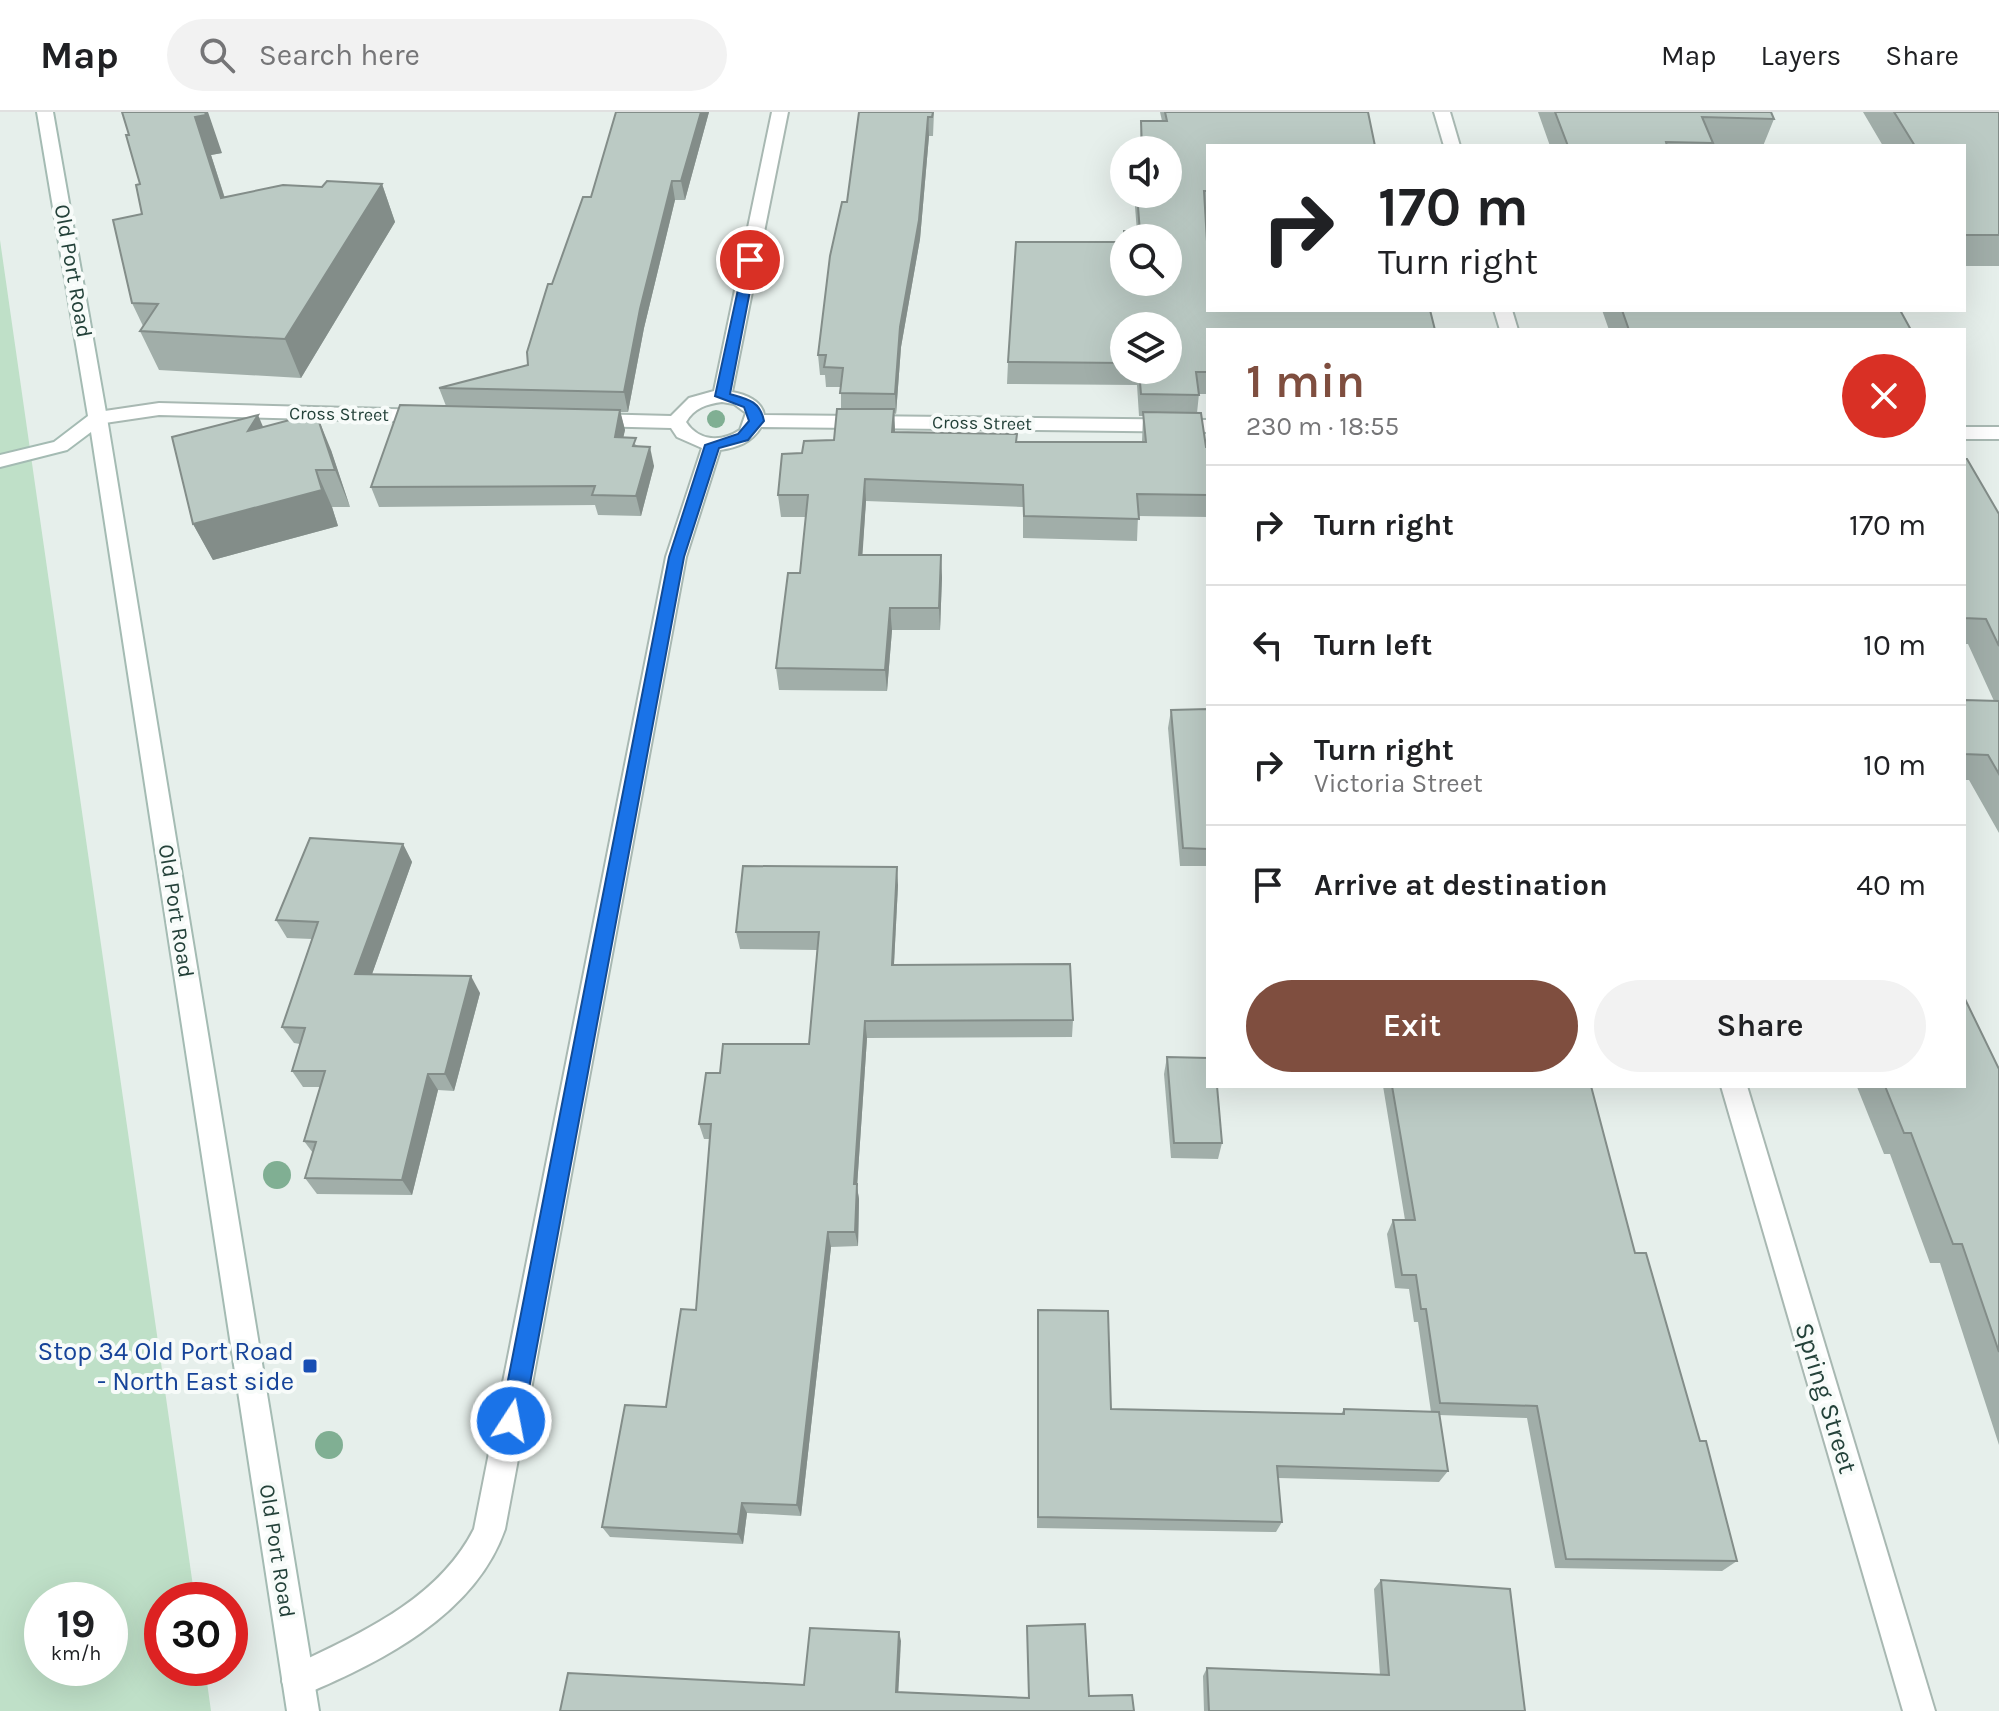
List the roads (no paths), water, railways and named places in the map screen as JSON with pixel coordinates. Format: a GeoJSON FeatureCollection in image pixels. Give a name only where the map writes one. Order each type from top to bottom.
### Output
{"type":"FeatureCollection","features":[{"type":"Feature","properties":{"kind":"street","name":"Old Port Road"},"geometry":{"type":"LineString","coordinates":[[45,112],[98,418],[303,1711]]}},
{"type":"Feature","properties":{"kind":"street"},"geometry":{"type":"LineString","coordinates":[[722,396],[780,112]]}},
{"type":"Feature","properties":{"kind":"street"},"geometry":{"type":"LineString","coordinates":[[1442,112],[1451,144]]}},
{"type":"Feature","properties":{"kind":"street"},"geometry":{"type":"LineString","coordinates":[[722,396],[749,404],[755,411],[757,421],[743,437],[712,445],[688,439],[680,432],[677,422],[680,414],[696,401],[722,396]]}},
{"type":"Feature","properties":{"kind":"street","name":"Cross Street"},"geometry":{"type":"LineString","coordinates":[[98,418],[159,409],[442,416]]}},
{"type":"Feature","properties":{"kind":"street"},"geometry":{"type":"LineString","coordinates":[[0,461],[60,446],[98,418]]}},
{"type":"Feature","properties":{"kind":"street"},"geometry":{"type":"LineString","coordinates":[[567,419],[677,422]]}},
{"type":"Feature","properties":{"kind":"street","name":"Cross Street"},"geometry":{"type":"LineString","coordinates":[[757,421],[1206,426]]}},
{"type":"Feature","properties":{"kind":"street"},"geometry":{"type":"LineString","coordinates":[[1966,433],[1999,433]]}},
{"type":"Feature","properties":{"kind":"street"},"geometry":{"type":"LineString","coordinates":[[298,1681],[412,1620],[451,1590],[485,1541],[500,1483],[676,557],[712,445]]}},
{"type":"Feature","properties":{"kind":"street","name":"Spring Street"},"geometry":{"type":"LineString","coordinates":[[1735,1088],[1919,1711]]}},
{"type":"Feature","properties":{"kind":"place","name":"Stop 34 Old Port Road - North East side"},"geometry":{"type":"Point","coordinates":[310,1366]}}]}
